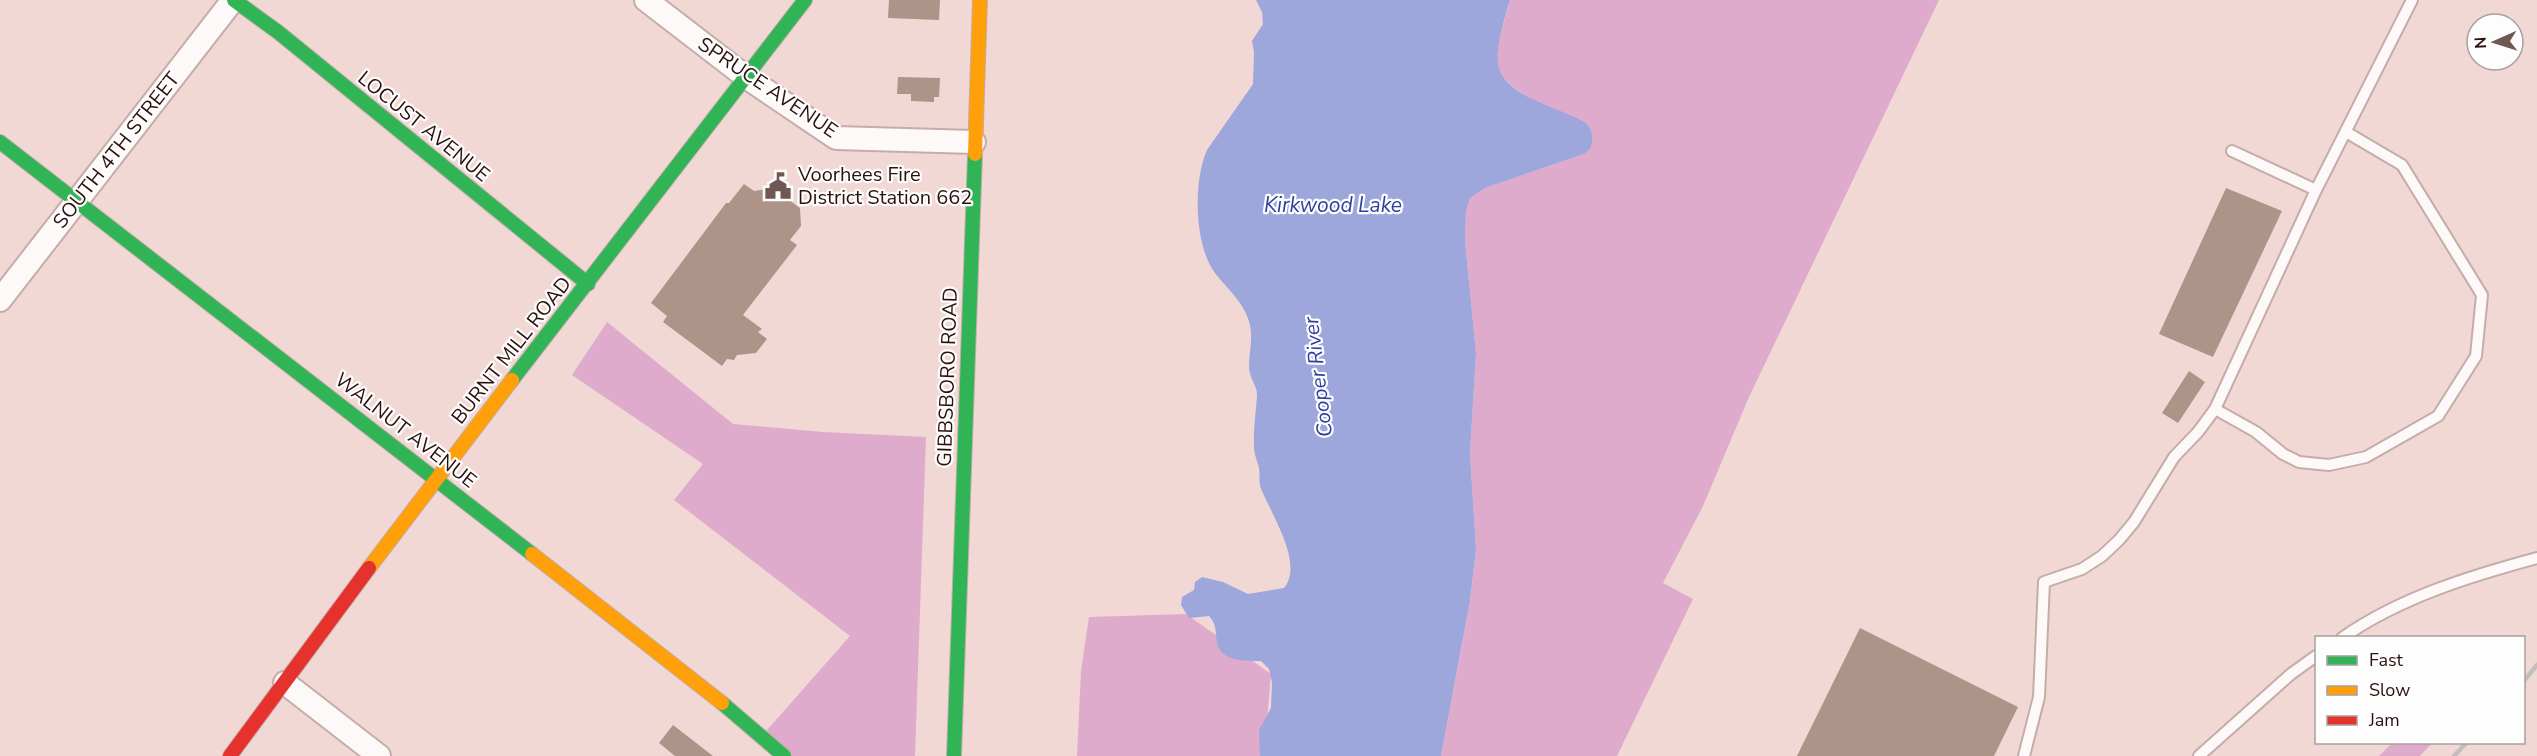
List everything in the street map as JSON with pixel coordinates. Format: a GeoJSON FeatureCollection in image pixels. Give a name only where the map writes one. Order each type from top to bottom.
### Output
{"type":"FeatureCollection","features":[{"type":"Feature","properties":{"kind":"street","name":"SOUTH 4TH STREET"},"geometry":{"type":"LineString","coordinates":[[0,300],[233,0]]}},
{"type":"Feature","properties":{"kind":"street","name":"LOCUST AVENUE"},"geometry":{"type":"LineString","coordinates":[[233,0],[278,32],[588,284]]}},
{"type":"Feature","properties":{"kind":"street","name":"SPRUCE AVENUE"},"geometry":{"type":"LineString","coordinates":[[645,0],[746,77],[836,138],[974,142]]}},
{"type":"Feature","properties":{"kind":"street","name":"BURNT MILL ROAD"},"geometry":{"type":"LineString","coordinates":[[230,756],[436,478],[806,0]]}},
{"type":"Feature","properties":{"kind":"street","name":"GIBBSBORO ROAD"},"geometry":{"type":"LineString","coordinates":[[954,756],[980,0]]}},
{"type":"Feature","properties":{"kind":"street","name":"WALNUT AVENUE"},"geometry":{"type":"LineString","coordinates":[[0,142],[78,199],[436,478],[717,699],[784,756]]}},
{"type":"Feature","properties":{"kind":"street"},"geometry":{"type":"LineString","coordinates":[[285,683],[379,756]]}},
{"type":"Feature","properties":{"kind":"lane"},"geometry":{"type":"LineString","coordinates":[[2024,756],[2039,697],[2044,582],[2082,569],[2102,556],[2119,540],[2134,522],[2174,457],[2198,432],[2215,409],[2316,190],[2412,0]]}},
{"type":"Feature","properties":{"kind":"lane"},"geometry":{"type":"LineString","coordinates":[[2215,409],[2256,432],[2283,454],[2299,462],[2329,465],[2366,457],[2438,416],[2476,356],[2482,295],[2402,165],[2346,132]]}},
{"type":"Feature","properties":{"kind":"lane"},"geometry":{"type":"LineString","coordinates":[[2232,151],[2316,190]]}},
{"type":"Feature","properties":{"kind":"lane"},"geometry":{"type":"LineString","coordinates":[[2345,636],[2362,624],[2435,590],[2537,558]]}},
{"type":"Feature","properties":{"kind":"lane"},"geometry":{"type":"LineString","coordinates":[[2199,756],[2291,674],[2315,657]]}},
{"type":"Feature","properties":{"kind":"shaded area"},"geometry":{"type":"Polygon","coordinates":[[[1510,0],[1939,0],[1749,397],[1703,506],[1663,583],[1693,599],[1617,756],[1441,756],[1470,602],[1476,549],[1470,453],[1476,353],[1465,241],[1466,212],[1470,198],[1485,188],[1584,154],[1579,120],[1519,91],[1501,74],[1498,64],[1498,48],[1510,0]]]}},
{"type":"Feature","properties":{"kind":"shaded area"},"geometry":{"type":"Polygon","coordinates":[[[607,322],[733,424],[823,432],[926,437],[915,756],[789,756],[760,738],[850,636],[674,500],[703,464],[572,375],[607,322]]]}},
{"type":"Feature","properties":{"kind":"shaded area"},"geometry":{"type":"Polygon","coordinates":[[[1186,614],[1271,674],[1264,756],[1077,756],[1081,671],[1089,617],[1186,614]]]}},
{"type":"Feature","properties":{"kind":"shaded area"},"geometry":{"type":"Polygon","coordinates":[[[2391,744],[2431,744],[2420,756],[2379,756],[2391,744]]]}},
{"type":"Feature","properties":{"kind":"water","name":"Kirkwood Lake"},"geometry":{"type":"Polygon","coordinates":[[[1256,0],[1510,0],[1498,53],[1499,68],[1503,77],[1529,97],[1583,121],[1591,132],[1591,147],[1584,154],[1485,188],[1470,198],[1466,212],[1465,241],[1476,353],[1470,453],[1476,549],[1470,601],[1441,756],[1260,756],[1259,730],[1271,708],[1272,682],[1269,669],[1261,661],[1235,659],[1223,653],[1219,649],[1212,619],[1209,616],[1189,618],[1181,605],[1182,597],[1194,590],[1195,582],[1202,577],[1223,582],[1248,594],[1284,588],[1289,577],[1288,551],[1260,486],[1259,468],[1254,452],[1257,392],[1249,371],[1251,335],[1248,317],[1208,261],[1203,246],[1198,213],[1199,178],[1207,150],[1253,84],[1252,41],[1263,24],[1262,12],[1256,0]]]}},
{"type":"Feature","properties":{"kind":"building"},"geometry":{"type":"Polygon","coordinates":[[[889,0],[940,0],[939,20],[888,18],[889,0]]]}},
{"type":"Feature","properties":{"kind":"building"},"geometry":{"type":"Polygon","coordinates":[[[898,77],[940,78],[939,97],[934,97],[934,102],[911,101],[911,94],[897,94],[898,77]]]}},
{"type":"Feature","properties":{"kind":"building"},"geometry":{"type":"Polygon","coordinates":[[[744,184],[754,191],[773,188],[800,208],[801,226],[790,240],[797,245],[743,315],[762,329],[758,332],[767,339],[756,353],[737,355],[734,360],[727,359],[722,366],[663,322],[667,316],[651,303],[726,203],[729,203],[744,184]]]}},
{"type":"Feature","properties":{"kind":"building"},"geometry":{"type":"Polygon","coordinates":[[[2226,188],[2282,211],[2213,357],[2159,334],[2226,188]]]}},
{"type":"Feature","properties":{"kind":"building"},"geometry":{"type":"Polygon","coordinates":[[[2189,371],[2205,382],[2178,423],[2162,413],[2189,371]]]}},
{"type":"Feature","properties":{"kind":"building"},"geometry":{"type":"Polygon","coordinates":[[[1860,628],[2018,707],[1994,756],[1797,756],[1860,628]]]}},
{"type":"Feature","properties":{"kind":"building"},"geometry":{"type":"Polygon","coordinates":[[[673,725],[713,756],[675,756],[659,743],[673,725]]]}},
{"type":"Feature","properties":{"kind":"railway"},"geometry":{"type":"LineString","coordinates":[[2525,680],[2537,665]]}},
{"type":"Feature","properties":{"kind":"railway"},"geometry":{"type":"LineString","coordinates":[[2454,756],[2465,744]]}},
{"type":"Feature","properties":{"kind":"traffic: fast"},"geometry":{"type":"LineString","coordinates":[[234,0],[278,32],[588,284]]}},
{"type":"Feature","properties":{"kind":"traffic: fast"},"geometry":{"type":"LineString","coordinates":[[512,380],[805,0]]}},
{"type":"Feature","properties":{"kind":"traffic: fast"},"geometry":{"type":"LineString","coordinates":[[0,142],[532,554]]}},
{"type":"Feature","properties":{"kind":"traffic: fast"},"geometry":{"type":"LineString","coordinates":[[954,756],[975,154]]}},
{"type":"Feature","properties":{"kind":"traffic: fast"},"geometry":{"type":"LineString","coordinates":[[722,703],[784,756]]}},
{"type":"Feature","properties":{"kind":"traffic: slow"},"geometry":{"type":"LineString","coordinates":[[975,154],[980,0]]}},
{"type":"Feature","properties":{"kind":"traffic: slow"},"geometry":{"type":"LineString","coordinates":[[369,568],[512,380]]}},
{"type":"Feature","properties":{"kind":"traffic: slow"},"geometry":{"type":"LineString","coordinates":[[532,554],[722,703]]}},
{"type":"Feature","properties":{"kind":"traffic: jam"},"geometry":{"type":"LineString","coordinates":[[230,756],[369,568]]}},
{"type":"Feature","properties":{"kind":"place","name":"Voorhees Fire District Station 662"},"geometry":{"type":"Point","coordinates":[778,186]}},
{"type":"Feature","properties":{"kind":"water label","name":"Cooper River"},"geometry":{"type":"Point","coordinates":[1318,377]}}]}
